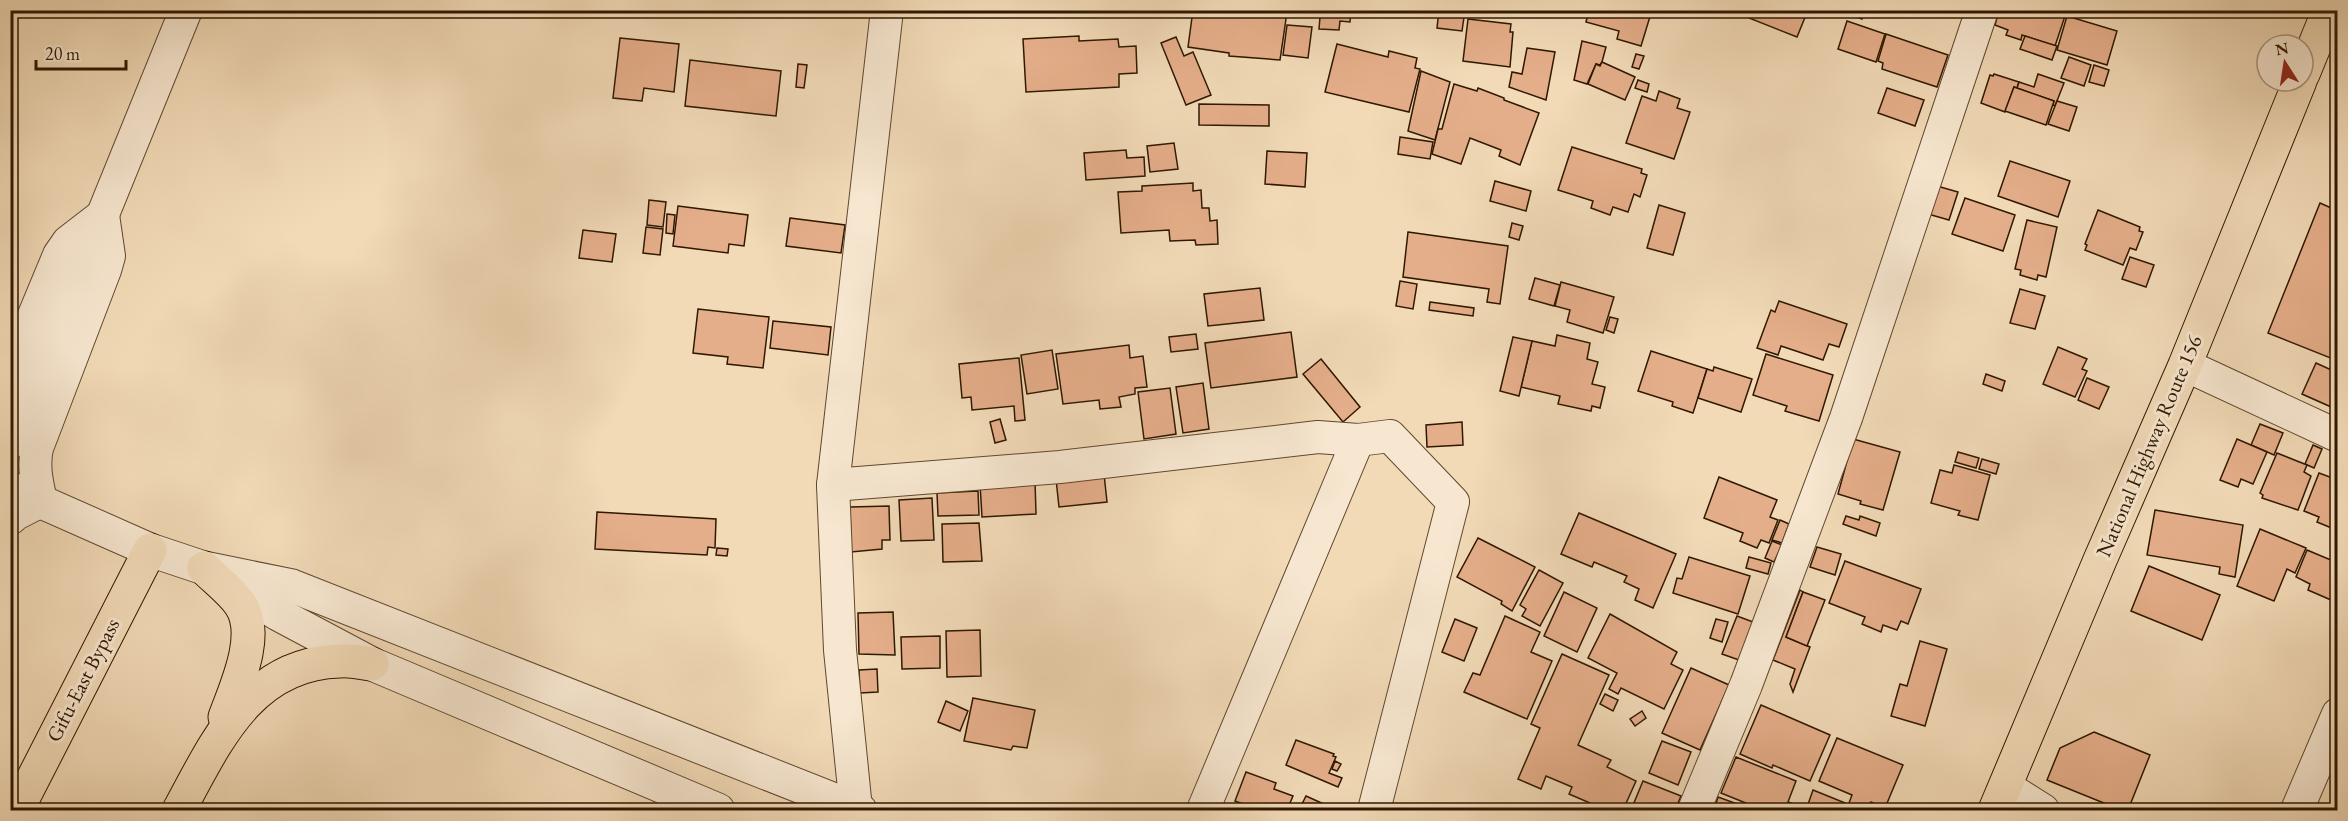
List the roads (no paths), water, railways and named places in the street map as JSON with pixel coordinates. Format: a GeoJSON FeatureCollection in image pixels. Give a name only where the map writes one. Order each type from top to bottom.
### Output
{"type":"FeatureCollection","features":[{"type":"Feature","properties":{"kind":"highway"},"geometry":{"type":"LineString","coordinates":[[2315,44],[2329,10]]}},
{"type":"Feature","properties":{"kind":"highway","name":"National Highway Route 156"},"geometry":{"type":"LineString","coordinates":[[2000,798],[2185,364],[2295,93]]}},
{"type":"Feature","properties":{"kind":"highway","name":"Gifu-East Bypass"},"geometry":{"type":"LineString","coordinates":[[17,810],[150,550]]}},
{"type":"Feature","properties":{"kind":"highway"},"geometry":{"type":"LineString","coordinates":[[204,567],[241,605],[248,632],[244,664],[216,743]]}},
{"type":"Feature","properties":{"kind":"highway"},"geometry":{"type":"LineString","coordinates":[[179,810],[216,743],[250,697],[270,682],[294,670],[317,663],[342,660],[372,664]]}},
{"type":"Feature","properties":{"kind":"street"},"geometry":{"type":"LineString","coordinates":[[10,442],[186,10]]}},
{"type":"Feature","properties":{"kind":"street"},"geometry":{"type":"LineString","coordinates":[[10,488],[150,550],[204,567],[292,586],[858,810],[840,650],[833,484],[887,10]]}},
{"type":"Feature","properties":{"kind":"street"},"geometry":{"type":"LineString","coordinates":[[1694,810],[1746,685],[1846,418],[1982,10]]}},
{"type":"Feature","properties":{"kind":"street"},"geometry":{"type":"LineString","coordinates":[[10,373],[59,255],[68,242],[103,215]]}},
{"type":"Feature","properties":{"kind":"street"},"geometry":{"type":"LineString","coordinates":[[42,501],[35,477],[34,462],[37,448],[109,256],[103,215]]}},
{"type":"Feature","properties":{"kind":"street"},"geometry":{"type":"LineString","coordinates":[[2185,364],[2337,436]]}},
{"type":"Feature","properties":{"kind":"street"},"geometry":{"type":"LineString","coordinates":[[833,484],[1060,467],[1318,437],[1358,440],[1390,436],[1453,502],[1374,810]]}},
{"type":"Feature","properties":{"kind":"street"},"geometry":{"type":"LineString","coordinates":[[1203,810],[1358,440]]}},
{"type":"Feature","properties":{"kind":"street"},"geometry":{"type":"LineString","coordinates":[[10,519],[42,501]]}},
{"type":"Feature","properties":{"kind":"street"},"geometry":{"type":"LineString","coordinates":[[204,567],[278,614],[372,664],[718,810]]}},
{"type":"Feature","properties":{"kind":"street"},"geometry":{"type":"LineString","coordinates":[[2297,810],[2337,714]]}},
{"type":"Feature","properties":{"kind":"street"},"geometry":{"type":"LineString","coordinates":[[2000,798],[2043,810]]}}]}
